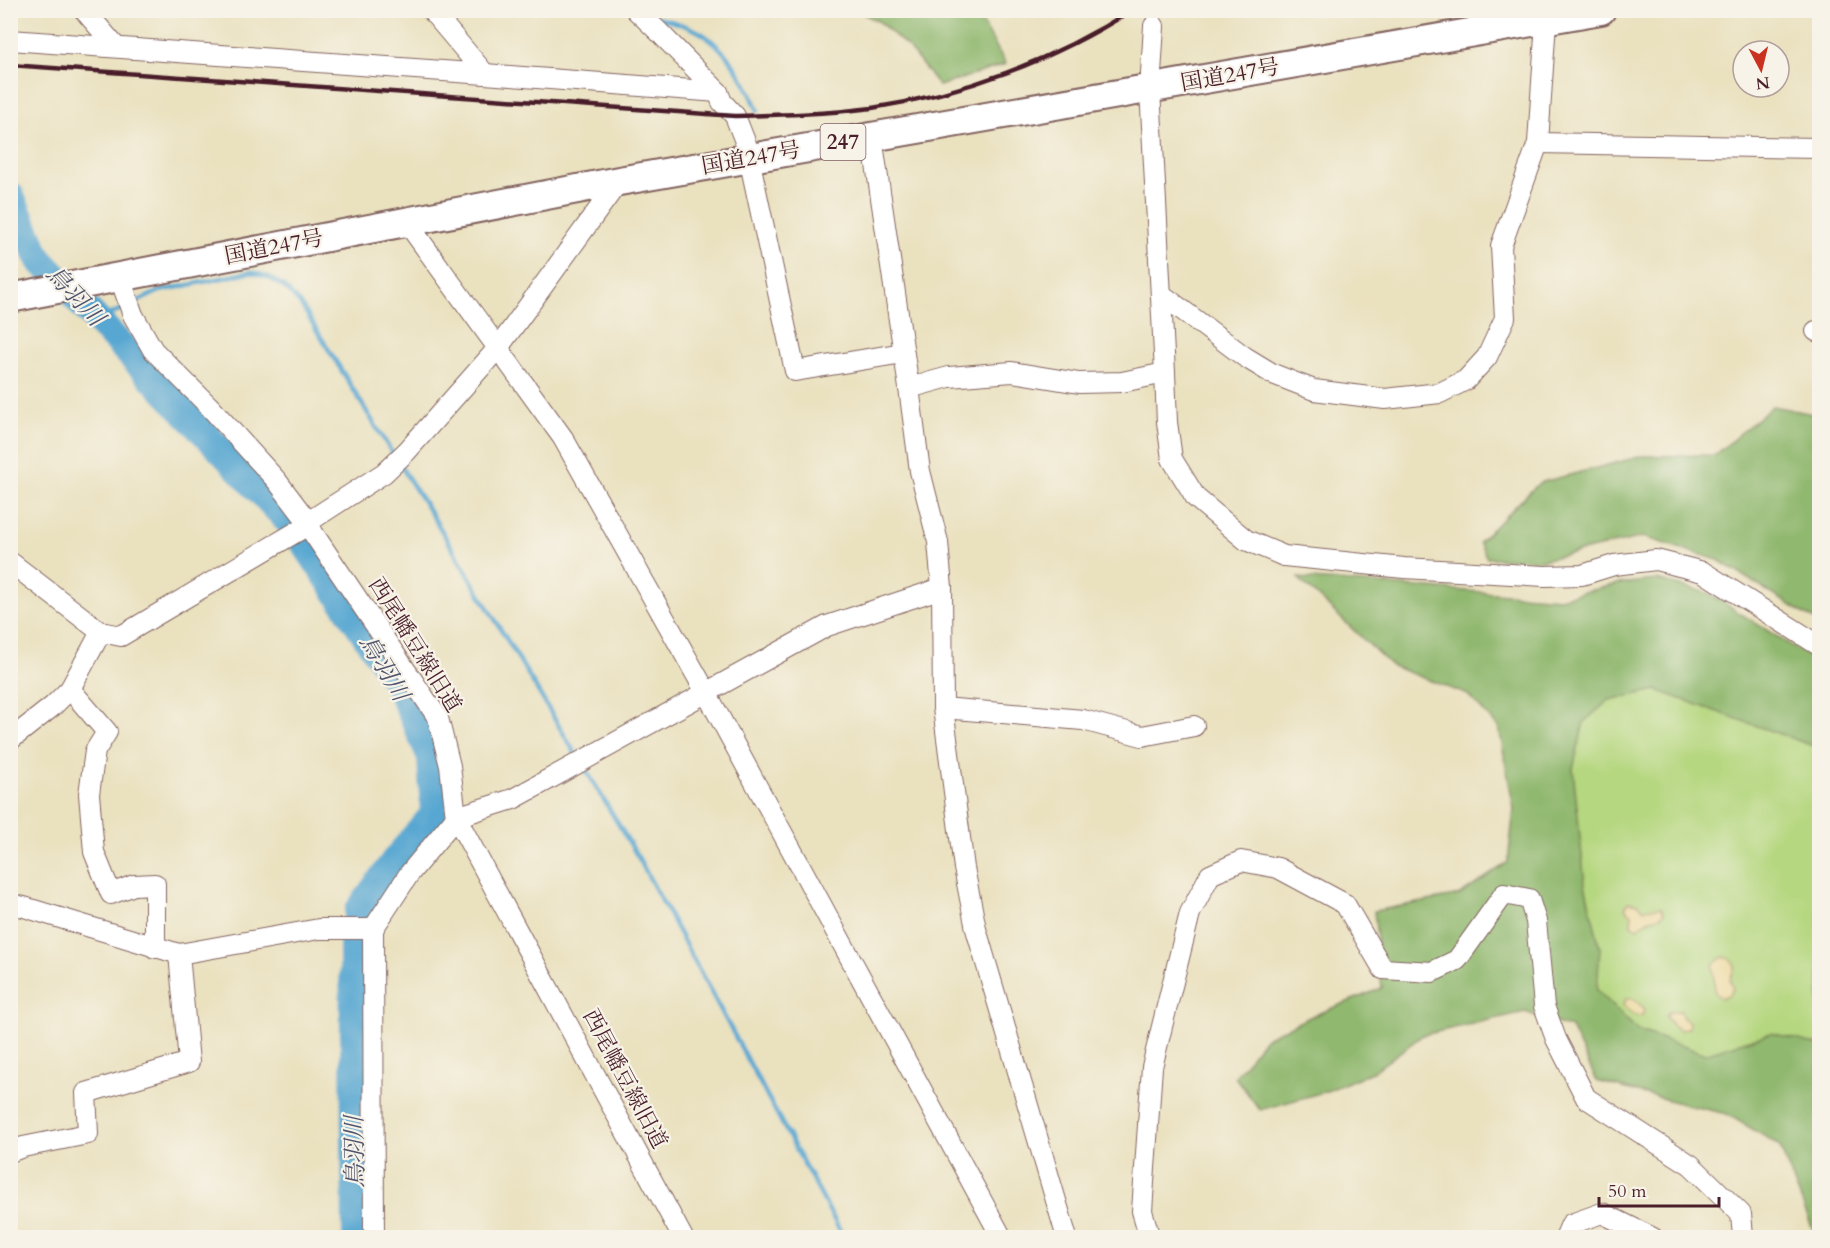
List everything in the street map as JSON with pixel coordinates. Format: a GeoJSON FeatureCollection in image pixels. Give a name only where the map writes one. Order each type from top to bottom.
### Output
{"type":"FeatureCollection","features":[{"type":"Feature","properties":{"kind":"highway","name":"国道247号"},"geometry":{"type":"LineString","coordinates":[[10,298],[86,284],[123,286],[406,221],[619,181],[1150,89],[1545,16],[1601,10]]}},
{"type":"Feature","properties":{"kind":"street"},"geometry":{"type":"LineString","coordinates":[[84,10],[116,47]]}},
{"type":"Feature","properties":{"kind":"street"},"geometry":{"type":"LineString","coordinates":[[431,10],[485,74]]}},
{"type":"Feature","properties":{"kind":"street"},"geometry":{"type":"LineString","coordinates":[[636,10],[718,92],[722,102],[735,116],[746,144],[795,371],[903,353]]}},
{"type":"Feature","properties":{"kind":"street"},"geometry":{"type":"LineString","coordinates":[[1161,294],[1254,363],[1273,374],[1314,390],[1385,399],[1440,393],[1466,380],[1487,357],[1505,318],[1501,246],[1538,143],[1545,16]]}},
{"type":"Feature","properties":{"kind":"street"},"geometry":{"type":"LineString","coordinates":[[1154,26],[1150,89],[1167,422],[1172,459],[1196,498],[1246,540],[1284,556],[1404,568],[1545,576],[1582,575],[1614,565],[1656,560],[1703,572],[1820,646]]}},
{"type":"Feature","properties":{"kind":"street"},"geometry":{"type":"LineString","coordinates":[[10,40],[718,92]]}},
{"type":"Feature","properties":{"kind":"street"},"geometry":{"type":"LineString","coordinates":[[872,137],[920,471],[938,542],[942,588],[943,708],[964,868],[976,929],[1067,1238]]}},
{"type":"Feature","properties":{"kind":"street"},"geometry":{"type":"LineString","coordinates":[[1538,143],[1820,148]]}},
{"type":"Feature","properties":{"kind":"street"},"geometry":{"type":"LineString","coordinates":[[10,562],[101,632],[122,636],[300,528],[389,468],[407,451],[498,348],[619,181]]}},
{"type":"Feature","properties":{"kind":"street"},"geometry":{"type":"LineString","coordinates":[[406,221],[563,438],[707,694],[1002,1238]]}},
{"type":"Feature","properties":{"kind":"street","name":"西尾幡豆線旧道"},"geometry":{"type":"LineString","coordinates":[[123,286],[133,315],[153,350],[209,406],[278,481],[300,528],[313,533],[438,718],[450,766],[456,817],[683,1238]]}},
{"type":"Feature","properties":{"kind":"street"},"geometry":{"type":"LineString","coordinates":[[909,388],[949,377],[1012,372],[1079,383],[1122,382],[1165,372]]}},
{"type":"Feature","properties":{"kind":"street"},"geometry":{"type":"LineString","coordinates":[[374,1238],[373,929],[409,874],[456,817],[513,800],[827,626],[942,588]]}},
{"type":"Feature","properties":{"kind":"street"},"geometry":{"type":"LineString","coordinates":[[10,740],[53,706],[70,688],[101,632]]}},
{"type":"Feature","properties":{"kind":"street"},"geometry":{"type":"LineString","coordinates":[[70,688],[107,732],[95,751],[89,794],[94,852],[111,894],[134,885],[155,884],[156,948]]}},
{"type":"Feature","properties":{"kind":"street"},"geometry":{"type":"LineString","coordinates":[[943,708],[1083,720],[1142,736],[1194,726]]}},
{"type":"Feature","properties":{"kind":"street"},"geometry":{"type":"LineString","coordinates":[[1150,1238],[1142,1211],[1152,1067],[1190,913],[1210,875],[1240,861],[1278,868],[1345,904],[1383,969],[1432,972],[1457,960],[1504,894],[1529,899],[1536,921],[1544,1006],[1556,1039],[1586,1098],[1691,1165],[1741,1214],[1743,1235],[1741,1238]]}},
{"type":"Feature","properties":{"kind":"street"},"geometry":{"type":"LineString","coordinates":[[10,904],[179,954],[319,929],[373,929]]}},
{"type":"Feature","properties":{"kind":"street"},"geometry":{"type":"LineString","coordinates":[[10,1152],[23,1147],[88,1134],[86,1093],[189,1062],[179,954]]}},
{"type":"Feature","properties":{"kind":"street"},"geometry":{"type":"LineString","coordinates":[[1565,1238],[1571,1224],[1602,1214],[1653,1238]]}},
{"type":"Feature","properties":{"kind":"green space"},"geometry":{"type":"Polygon","coordinates":[[[857,11],[976,11],[1006,64],[939,86],[908,47],[878,21],[857,11]]]}},
{"type":"Feature","properties":{"kind":"green space"},"geometry":{"type":"Polygon","coordinates":[[[1772,406],[1819,415],[1819,623],[1718,560],[1643,537],[1542,560],[1487,558],[1479,542],[1539,483],[1642,456],[1715,455],[1772,406]]]}},
{"type":"Feature","properties":{"kind":"green space"},"geometry":{"type":"Polygon","coordinates":[[[1298,578],[1560,598],[1617,584],[1657,580],[1708,593],[1819,663],[1819,748],[1656,690],[1609,700],[1584,722],[1573,769],[1585,885],[1600,948],[1597,990],[1637,1030],[1705,1054],[1771,1033],[1819,1045],[1819,1237],[1816,1237],[1779,1145],[1727,1114],[1597,1081],[1571,1028],[1525,1012],[1423,1035],[1374,1071],[1327,1091],[1260,1110],[1235,1077],[1265,1038],[1382,988],[1374,911],[1460,895],[1508,862],[1514,809],[1499,728],[1468,695],[1392,666],[1298,578]]]}},
{"type":"Feature","properties":{"kind":"green space"},"geometry":{"type":"Polygon","coordinates":[[[1655,677],[1819,731],[1819,1065],[1705,1069],[1628,1045],[1583,998],[1569,884],[1571,712],[1655,677]]]}},
{"type":"Feature","properties":{"kind":"sand"},"geometry":{"type":"Polygon","coordinates":[[[1628,902],[1638,904],[1644,909],[1661,907],[1664,913],[1636,928],[1631,923],[1632,914],[1625,908],[1628,902]]]}},
{"type":"Feature","properties":{"kind":"sand"},"geometry":{"type":"Polygon","coordinates":[[[1723,957],[1731,959],[1735,966],[1730,980],[1733,989],[1729,995],[1721,998],[1715,993],[1713,964],[1723,957]]]}},
{"type":"Feature","properties":{"kind":"sand"},"geometry":{"type":"Polygon","coordinates":[[[1632,998],[1644,1008],[1643,1015],[1636,1016],[1623,1005],[1626,999],[1632,998]]]}},
{"type":"Feature","properties":{"kind":"sand"},"geometry":{"type":"Polygon","coordinates":[[[1681,1011],[1683,1018],[1689,1022],[1689,1028],[1680,1030],[1672,1025],[1666,1016],[1669,1012],[1681,1011]]]}},
{"type":"Feature","properties":{"kind":"waterway"},"geometry":{"type":"LineString","coordinates":[[655,17],[691,28],[713,42],[740,75],[758,111]]}},
{"type":"Feature","properties":{"kind":"waterway","name":"鳥羽川"},"geometry":{"type":"LineString","coordinates":[[10,195],[39,259],[293,526],[399,686],[431,757],[434,814],[395,860],[359,910],[353,946],[356,1238]]}},
{"type":"Feature","properties":{"kind":"waterway"},"geometry":{"type":"LineString","coordinates":[[134,303],[160,291],[251,272],[268,277],[283,286],[300,303],[394,456]]}},
{"type":"Feature","properties":{"kind":"waterway"},"geometry":{"type":"LineString","coordinates":[[96,321],[126,307]]}},
{"type":"Feature","properties":{"kind":"waterway"},"geometry":{"type":"LineString","coordinates":[[400,465],[578,758]]}},
{"type":"Feature","properties":{"kind":"waterway"},"geometry":{"type":"LineString","coordinates":[[583,765],[638,857],[844,1238]]}},
{"type":"Feature","properties":{"kind":"railway"},"geometry":{"type":"LineString","coordinates":[[10,65],[735,116],[803,114],[872,108],[906,102],[974,84],[1039,59],[1102,28],[1132,10]]}}]}
